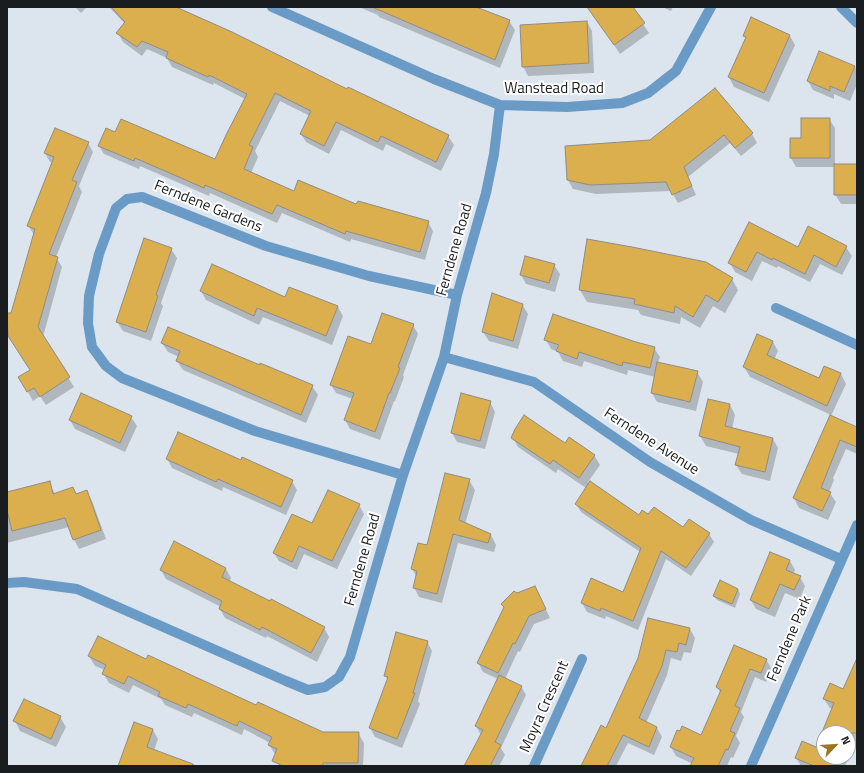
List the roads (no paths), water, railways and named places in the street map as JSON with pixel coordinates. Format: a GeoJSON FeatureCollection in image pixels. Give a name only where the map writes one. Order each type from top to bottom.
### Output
{"type":"FeatureCollection","features":[{"type":"Feature","properties":{"kind":"street","name":"Wanstead Road"},"geometry":{"type":"LineString","coordinates":[[272,7],[434,79],[500,105],[567,107],[622,104],[648,94],[676,71],[711,7]]}},
{"type":"Feature","properties":{"kind":"street"},"geometry":{"type":"LineString","coordinates":[[841,7],[857,23]]}},
{"type":"Feature","properties":{"kind":"street","name":"Ferndene Road"},"geometry":{"type":"LineString","coordinates":[[7,583],[24,582],[77,589],[308,690],[325,687],[339,677],[350,657],[403,475],[444,357],[457,295],[486,193],[494,154],[500,105]]}},
{"type":"Feature","properties":{"kind":"street","name":"Ferndene Gardens"},"geometry":{"type":"LineString","coordinates":[[403,475],[255,431],[122,378],[106,366],[92,347],[88,324],[89,296],[99,254],[116,208],[127,199],[142,197],[266,246],[369,276],[457,295]]}},
{"type":"Feature","properties":{"kind":"street"},"geometry":{"type":"LineString","coordinates":[[776,308],[857,345]]}},
{"type":"Feature","properties":{"kind":"street","name":"Ferndene Avenue"},"geometry":{"type":"LineString","coordinates":[[444,357],[534,382],[650,462],[751,520],[841,559]]}},
{"type":"Feature","properties":{"kind":"street","name":"Ferndene Park"},"geometry":{"type":"LineString","coordinates":[[751,766],[857,525]]}},
{"type":"Feature","properties":{"kind":"street","name":"Moyra Crescent"},"geometry":{"type":"LineString","coordinates":[[534,766],[582,660]]}}]}
